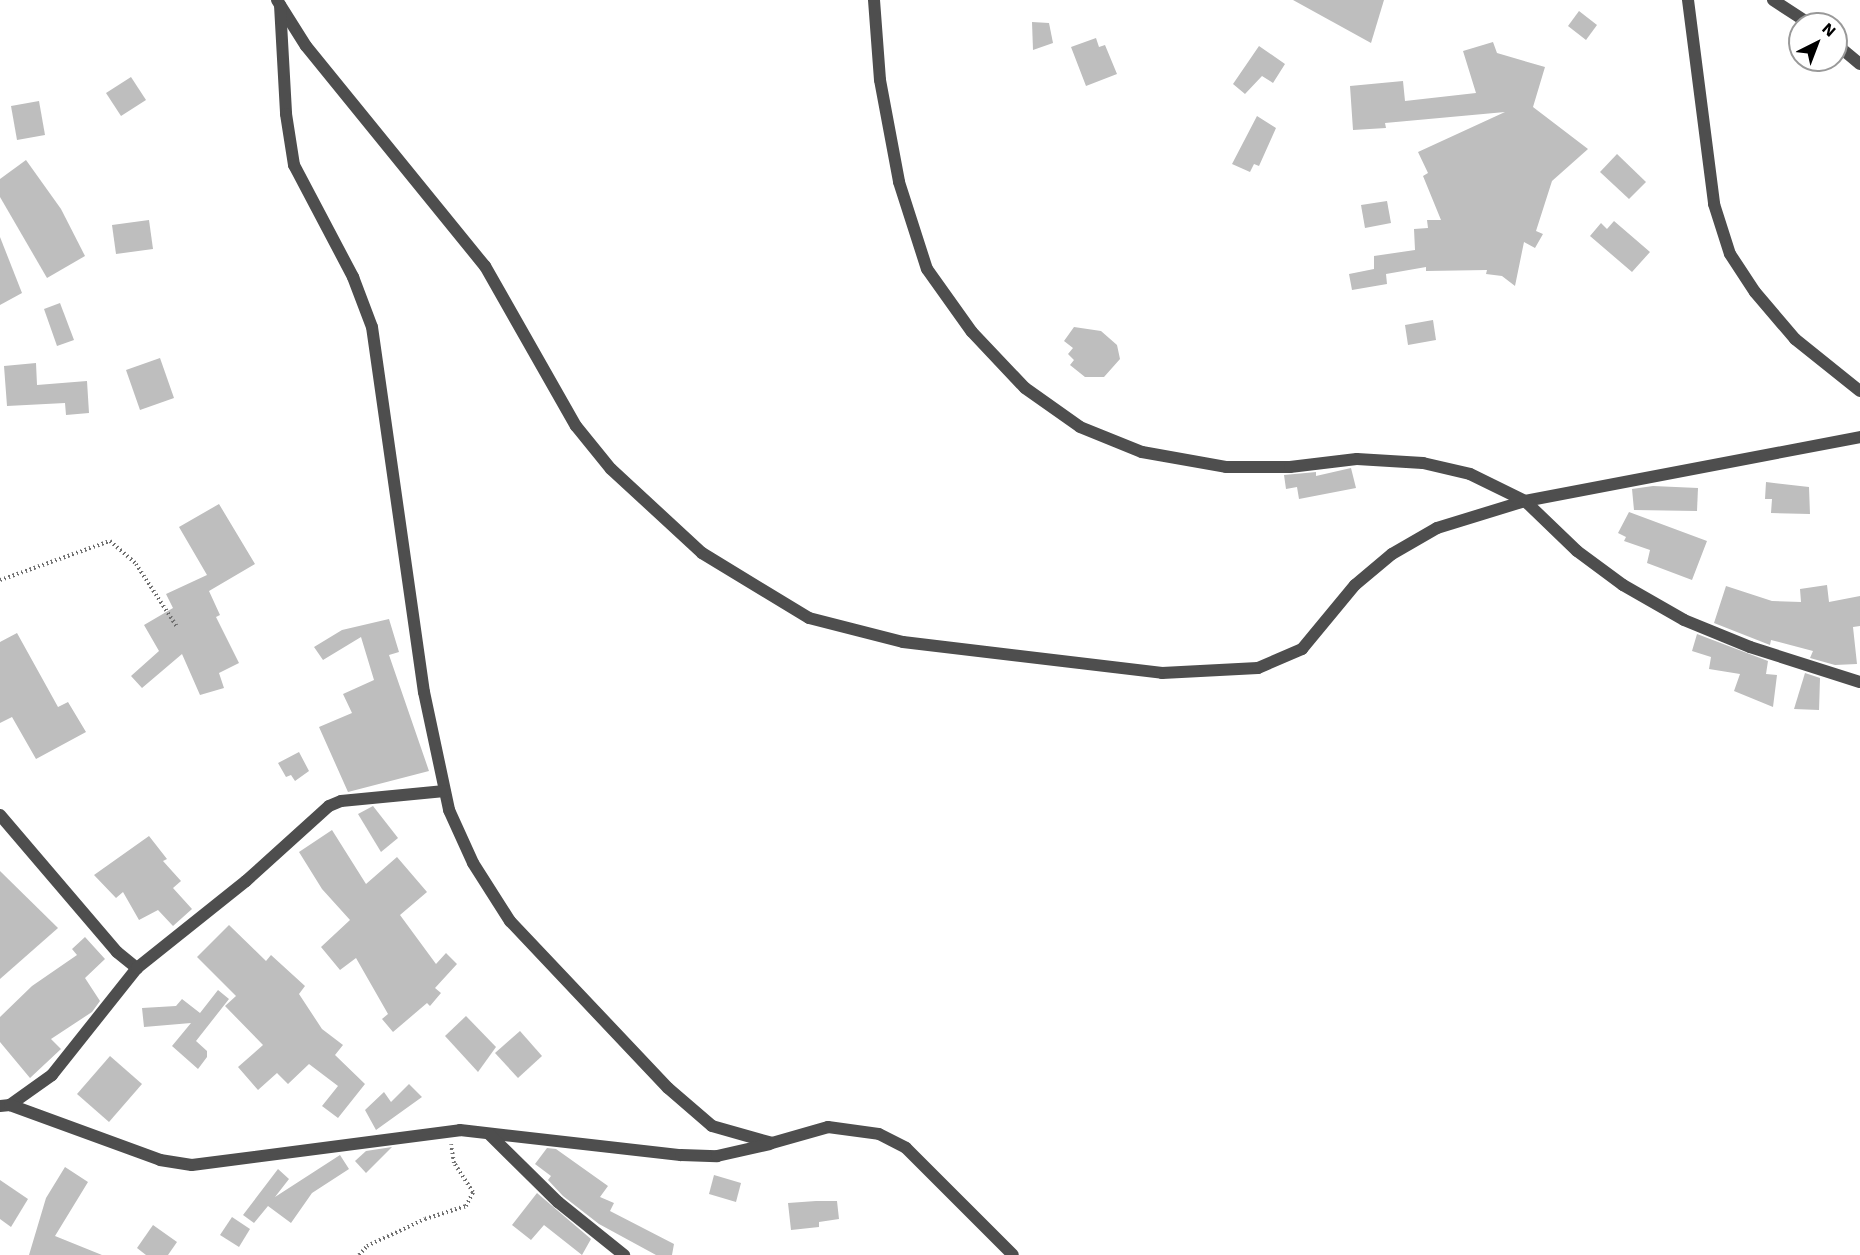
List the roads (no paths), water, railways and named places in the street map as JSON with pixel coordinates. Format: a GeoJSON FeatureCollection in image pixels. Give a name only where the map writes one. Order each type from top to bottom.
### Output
{"type":"FeatureCollection","features":[{"type":"Feature","properties":{"kind":"street"},"geometry":{"type":"LineString","coordinates":[[874,0],[880,80],[899,183],[927,269],[972,332],[1025,388],[1080,427],[1142,452],[1226,467],[1290,467],[1357,459],[1423,463],[1470,474],[1525,501],[1577,551],[1623,585],[1684,620],[1750,647],[1860,682]]}},
{"type":"Feature","properties":{"kind":"street"},"geometry":{"type":"LineString","coordinates":[[1688,0],[1714,204],[1730,254],[1755,292],[1795,339],[1860,391]]}},
{"type":"Feature","properties":{"kind":"street"},"geometry":{"type":"LineString","coordinates":[[1773,0],[1792,12]]}},
{"type":"Feature","properties":{"kind":"street"},"geometry":{"type":"LineString","coordinates":[[278,2],[313,54],[485,266],[576,426],[611,469],[702,553],[809,618],[903,642],[1162,673],[1258,668],[1302,649],[1355,585],[1392,554],[1437,528],[1525,501],[1860,437]]}},
{"type":"Feature","properties":{"kind":"street"},"geometry":{"type":"LineString","coordinates":[[278,2],[286,114],[294,165],[353,277],[372,327],[424,692],[449,810],[473,863],[510,921],[668,1088],[712,1126],[772,1143]]}},
{"type":"Feature","properties":{"kind":"street"},"geometry":{"type":"LineString","coordinates":[[1848,54],[1860,64]]}},
{"type":"Feature","properties":{"kind":"street"},"geometry":{"type":"LineString","coordinates":[[5,1106],[52,1075],[137,968],[246,881],[329,806],[342,801],[445,791]]}},
{"type":"Feature","properties":{"kind":"street"},"geometry":{"type":"LineString","coordinates":[[0,815],[117,952],[137,968]]}},
{"type":"Feature","properties":{"kind":"street"},"geometry":{"type":"LineString","coordinates":[[5,1106],[160,1160],[192,1165],[460,1130],[681,1155],[717,1156],[828,1127],[879,1134],[906,1148],[1013,1255]]}},
{"type":"Feature","properties":{"kind":"street"},"geometry":{"type":"LineString","coordinates":[[489,1134],[558,1202],[624,1255]]}}]}
